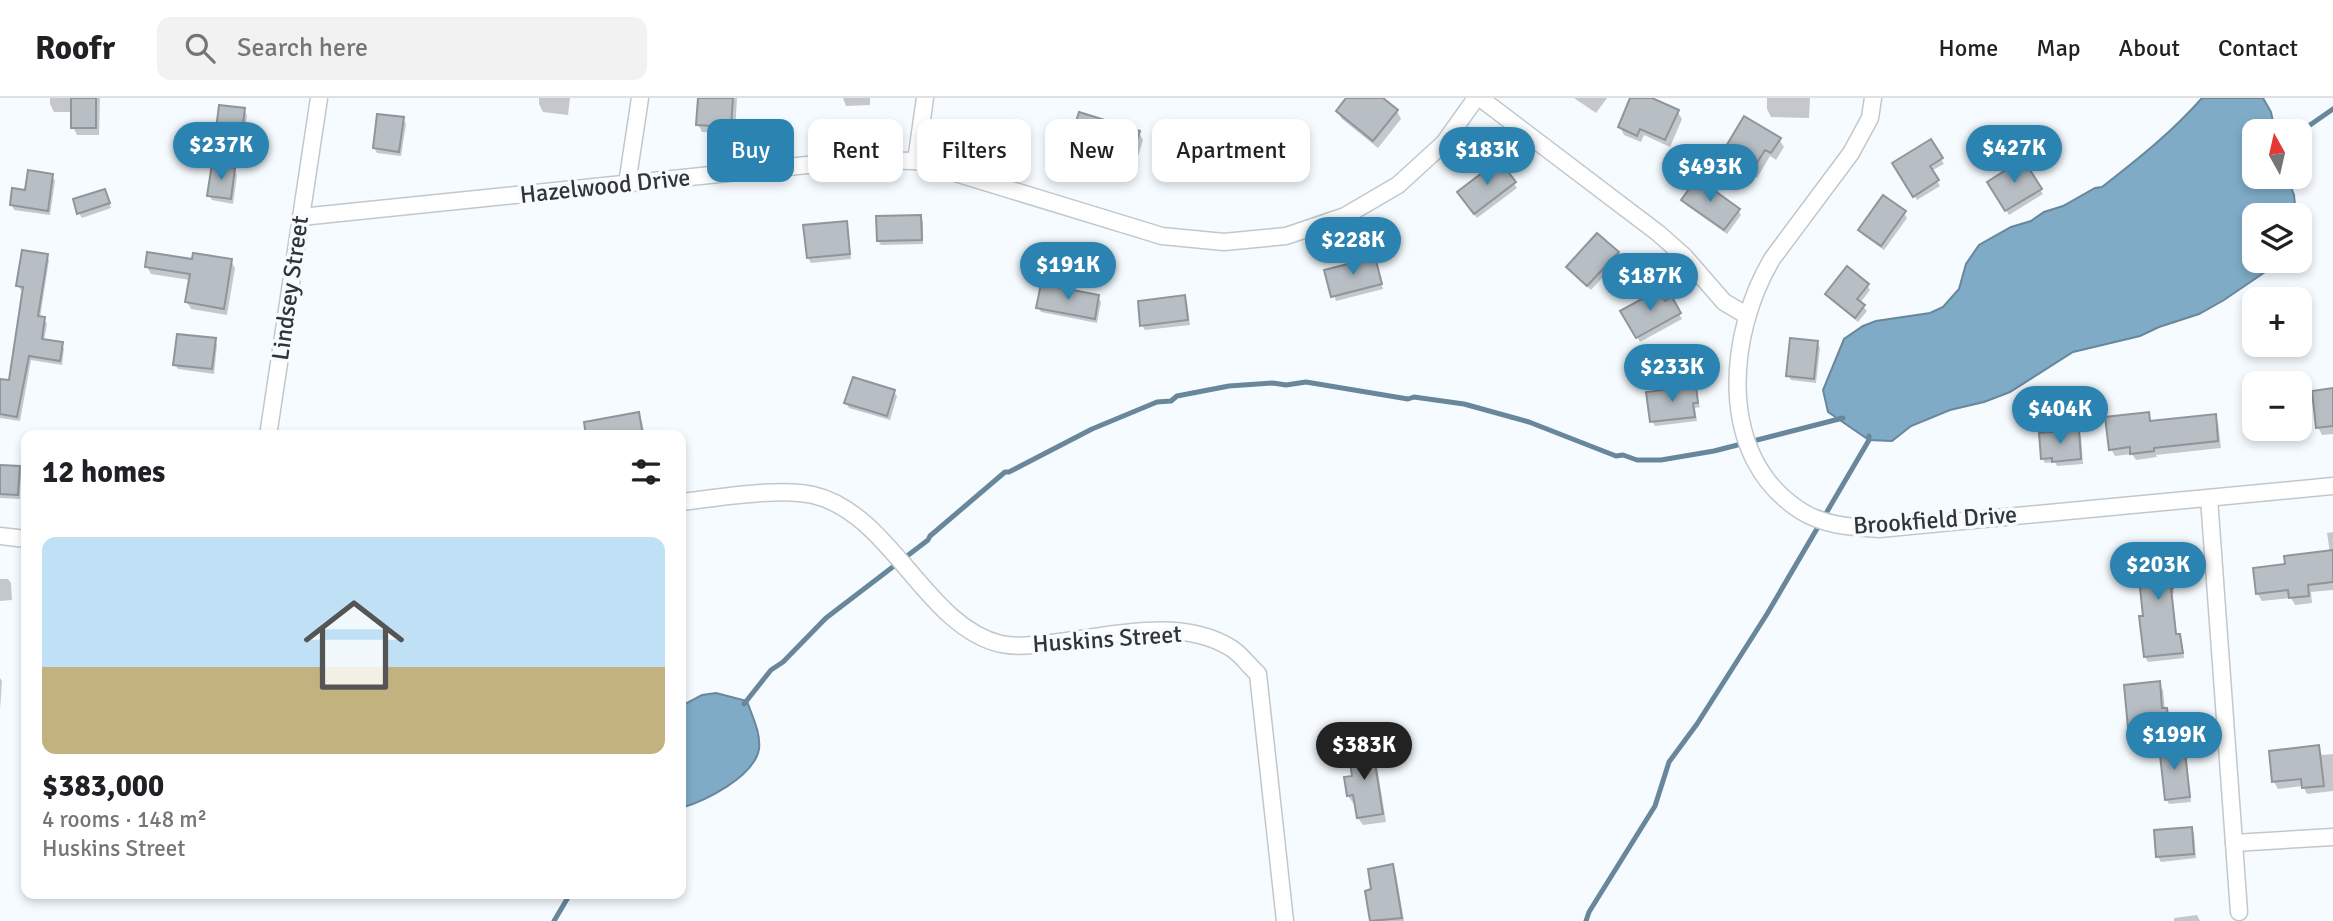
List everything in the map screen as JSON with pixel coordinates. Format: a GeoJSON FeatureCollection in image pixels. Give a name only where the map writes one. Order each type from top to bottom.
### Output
{"type":"FeatureCollection","features":[{"type":"Feature","properties":{"kind":"street","name":"Lindsey Street"},"geometry":{"type":"LineString","coordinates":[[269,430],[318,98]]}},
{"type":"Feature","properties":{"kind":"street"},"geometry":{"type":"LineString","coordinates":[[627,184],[640,98]]}},
{"type":"Feature","properties":{"kind":"street"},"geometry":{"type":"LineString","coordinates":[[916,161],[925,98]]}},
{"type":"Feature","properties":{"kind":"street","name":"Hazelwood Drive"},"geometry":{"type":"LineString","coordinates":[[301,217],[856,160],[916,161],[1162,236],[1224,242],[1286,236],[1345,216],[1398,185],[1444,143],[1478,98]]}},
{"type":"Feature","properties":{"kind":"street"},"geometry":{"type":"LineString","coordinates":[[1478,98],[1658,233],[1684,256],[1724,302],[1746,315]]}},
{"type":"Feature","properties":{"kind":"street","name":"Brookfield Drive"},"geometry":{"type":"LineString","coordinates":[[1873,98],[1870,118],[1851,153],[1772,259],[1746,315],[1738,356],[1738,400],[1750,452],[1771,486],[1802,512],[1839,526],[1879,528],[2333,486]]}},
{"type":"Feature","properties":{"kind":"street","name":"Huskins Street"},"geometry":{"type":"LineString","coordinates":[[686,501],[780,492],[812,494],[842,505],[867,526],[952,617],[975,634],[1002,644],[1031,645],[1161,631],[1198,634],[1231,648],[1258,674],[1285,921]]}},
{"type":"Feature","properties":{"kind":"street"},"geometry":{"type":"LineString","coordinates":[[2209,498],[2239,912]]}},
{"type":"Feature","properties":{"kind":"street"},"geometry":{"type":"LineString","coordinates":[[0,536],[21,538]]}},
{"type":"Feature","properties":{"kind":"street"},"geometry":{"type":"LineString","coordinates":[[2234,843],[2333,837]]}},
{"type":"Feature","properties":{"kind":"water"},"geometry":{"type":"Polygon","coordinates":[[[2202,98],[2263,98],[2271,112],[2272,119],[2242,119],[2242,189],[2292,189],[2294,195],[2295,203],[2242,203],[2242,273],[2264,273],[2199,314],[2140,336],[2073,352],[2010,392],[1984,402],[1950,410],[1911,426],[1892,441],[1869,440],[1828,412],[1823,390],[1844,339],[1876,321],[1930,313],[1943,307],[1959,289],[1966,264],[1979,245],[2011,227],[2031,221],[2044,212],[2102,187],[2167,134],[2202,98]]]}},
{"type":"Feature","properties":{"kind":"water"},"geometry":{"type":"Polygon","coordinates":[[[716,693],[747,701],[757,731],[759,749],[748,769],[738,778],[715,794],[686,806],[686,703],[702,695],[716,693]]]}},
{"type":"Feature","properties":{"kind":"building"},"geometry":{"type":"Polygon","coordinates":[[[71,98],[96,98],[96,128],[71,128],[71,98]]]}},
{"type":"Feature","properties":{"kind":"building"},"geometry":{"type":"Polygon","coordinates":[[[698,98],[733,98],[732,119],[707,119],[707,126],[696,125],[698,98]]]}},
{"type":"Feature","properties":{"kind":"building"},"geometry":{"type":"Polygon","coordinates":[[[1346,98],[1383,98],[1398,110],[1373,141],[1336,111],[1346,98]]]}},
{"type":"Feature","properties":{"kind":"building"},"geometry":{"type":"Polygon","coordinates":[[[1630,98],[1652,98],[1679,110],[1665,140],[1640,129],[1637,136],[1618,127],[1630,98]]]}},
{"type":"Feature","properties":{"kind":"building"},"geometry":{"type":"Polygon","coordinates":[[[219,105],[245,108],[241,140],[215,137],[219,105]]]}},
{"type":"Feature","properties":{"kind":"building"},"geometry":{"type":"Polygon","coordinates":[[[1079,112],[1101,119],[1077,119],[1079,112]]]}},
{"type":"Feature","properties":{"kind":"building"},"geometry":{"type":"Polygon","coordinates":[[[377,114],[404,117],[399,152],[373,148],[377,114]]]}},
{"type":"Feature","properties":{"kind":"building"},"geometry":{"type":"Polygon","coordinates":[[[1744,116],[1781,138],[1771,153],[1765,150],[1752,171],[1722,153],[1744,116]]]}},
{"type":"Feature","properties":{"kind":"building"},"geometry":{"type":"Polygon","coordinates":[[[1931,139],[1943,158],[1930,166],[1939,180],[1913,197],[1892,163],[1931,139]]]}},
{"type":"Feature","properties":{"kind":"building"},"geometry":{"type":"Polygon","coordinates":[[[2023,159],[2042,189],[2005,211],[1987,182],[2023,159]]]}},
{"type":"Feature","properties":{"kind":"building"},"geometry":{"type":"Polygon","coordinates":[[[1499,160],[1516,182],[1474,214],[1457,192],[1499,160]]]}},
{"type":"Feature","properties":{"kind":"building"},"geometry":{"type":"Polygon","coordinates":[[[212,164],[235,168],[231,199],[207,196],[212,164]]]}},
{"type":"Feature","properties":{"kind":"building"},"geometry":{"type":"Polygon","coordinates":[[[28,170],[53,174],[48,211],[10,205],[12,188],[25,190],[28,170]]]}},
{"type":"Feature","properties":{"kind":"building"},"geometry":{"type":"Polygon","coordinates":[[[1697,178],[1740,209],[1724,230],[1681,200],[1697,178]]]}},
{"type":"Feature","properties":{"kind":"building"},"geometry":{"type":"Polygon","coordinates":[[[105,189],[110,203],[77,214],[73,199],[105,189]]]}},
{"type":"Feature","properties":{"kind":"building"},"geometry":{"type":"Polygon","coordinates":[[[1883,195],[1906,211],[1881,246],[1858,230],[1883,195]]]}},
{"type":"Feature","properties":{"kind":"building"},"geometry":{"type":"Polygon","coordinates":[[[921,215],[922,240],[877,241],[876,216],[921,215]]]}},
{"type":"Feature","properties":{"kind":"building"},"geometry":{"type":"Polygon","coordinates":[[[847,221],[850,254],[807,258],[803,225],[847,221]]]}},
{"type":"Feature","properties":{"kind":"building"},"geometry":{"type":"Polygon","coordinates":[[[1597,233],[1619,252],[1587,286],[1566,267],[1597,233]]]}},
{"type":"Feature","properties":{"kind":"building"},"geometry":{"type":"Polygon","coordinates":[[[22,250],[48,254],[38,316],[45,317],[42,339],[63,342],[60,361],[29,356],[17,417],[0,414],[0,379],[9,380],[23,287],[16,286],[22,250]]]}},
{"type":"Feature","properties":{"kind":"building"},"geometry":{"type":"Polygon","coordinates":[[[147,252],[192,259],[193,253],[232,259],[224,309],[185,302],[190,274],[145,267],[147,252]]]}},
{"type":"Feature","properties":{"kind":"building"},"geometry":{"type":"Polygon","coordinates":[[[1375,257],[1382,284],[1331,297],[1324,270],[1375,257]]]}},
{"type":"Feature","properties":{"kind":"building"},"geometry":{"type":"Polygon","coordinates":[[[1847,266],[1869,284],[1857,299],[1865,305],[1855,318],[1825,294],[1847,266]]]}},
{"type":"Feature","properties":{"kind":"building"},"geometry":{"type":"Polygon","coordinates":[[[1041,284],[1099,295],[1095,319],[1036,308],[1041,284]]]}},
{"type":"Feature","properties":{"kind":"building"},"geometry":{"type":"Polygon","coordinates":[[[1658,290],[1665,301],[1672,297],[1681,313],[1636,338],[1620,311],[1658,290]]]}},
{"type":"Feature","properties":{"kind":"building"},"geometry":{"type":"Polygon","coordinates":[[[1185,295],[1188,320],[1140,326],[1138,301],[1185,295]]]}},
{"type":"Feature","properties":{"kind":"building"},"geometry":{"type":"Polygon","coordinates":[[[177,334],[216,338],[212,369],[173,365],[177,334]]]}},
{"type":"Feature","properties":{"kind":"building"},"geometry":{"type":"Polygon","coordinates":[[[1790,338],[1818,341],[1814,379],[1786,376],[1790,338]]]}},
{"type":"Feature","properties":{"kind":"building"},"geometry":{"type":"Polygon","coordinates":[[[853,377],[895,390],[887,416],[844,403],[853,377]]]}},
{"type":"Feature","properties":{"kind":"building"},"geometry":{"type":"Polygon","coordinates":[[[1696,386],[1698,403],[1693,403],[1695,417],[1650,422],[1646,392],[1696,386]]]}},
{"type":"Feature","properties":{"kind":"building"},"geometry":{"type":"Polygon","coordinates":[[[2333,388],[2333,426],[2316,428],[2312,391],[2333,388]]]}},
{"type":"Feature","properties":{"kind":"building"},"geometry":{"type":"Polygon","coordinates":[[[639,412],[642,430],[585,430],[584,422],[639,412]]]}},
{"type":"Feature","properties":{"kind":"building"},"geometry":{"type":"Polygon","coordinates":[[[2149,412],[2150,421],[2216,414],[2218,441],[2154,448],[2154,451],[2130,454],[2130,447],[2109,450],[2105,417],[2149,412]]]}},
{"type":"Feature","properties":{"kind":"building"},"geometry":{"type":"Polygon","coordinates":[[[2079,430],[2081,459],[2052,462],[2052,458],[2041,459],[2039,433],[2079,430]]]}},
{"type":"Feature","properties":{"kind":"building"},"geometry":{"type":"Polygon","coordinates":[[[0,465],[20,466],[18,495],[0,494],[0,465]]]}},
{"type":"Feature","properties":{"kind":"building"},"geometry":{"type":"Polygon","coordinates":[[[2174,546],[2177,569],[2171,570],[2171,588],[2176,634],[2180,634],[2183,653],[2144,657],[2136,550],[2174,546]]]}},
{"type":"Feature","properties":{"kind":"building"},"geometry":{"type":"Polygon","coordinates":[[[2333,550],[2333,582],[2308,585],[2309,596],[2289,598],[2288,590],[2256,594],[2253,568],[2285,564],[2284,556],[2333,550]]]}},
{"type":"Feature","properties":{"kind":"building"},"geometry":{"type":"Polygon","coordinates":[[[2160,681],[2162,708],[2167,708],[2169,724],[2128,728],[2124,685],[2160,681]]]}},
{"type":"Feature","properties":{"kind":"building"},"geometry":{"type":"Polygon","coordinates":[[[1372,744],[1383,814],[1357,818],[1353,795],[1347,796],[1344,777],[1352,776],[1348,748],[1372,744]]]}},
{"type":"Feature","properties":{"kind":"building"},"geometry":{"type":"Polygon","coordinates":[[[2184,744],[2190,797],[2165,800],[2159,746],[2184,744]]]}},
{"type":"Feature","properties":{"kind":"building"},"geometry":{"type":"Polygon","coordinates":[[[2319,745],[2324,786],[2302,788],[2301,779],[2272,782],[2269,751],[2319,745]]]}},
{"type":"Feature","properties":{"kind":"building"},"geometry":{"type":"Polygon","coordinates":[[[2192,827],[2194,854],[2156,857],[2154,830],[2192,827]]]}},
{"type":"Feature","properties":{"kind":"building"},"geometry":{"type":"Polygon","coordinates":[[[1393,864],[1402,918],[1370,921],[1365,891],[1371,889],[1368,869],[1393,864]]]}},
{"type":"Feature","properties":{"kind":"waterway"},"geometry":{"type":"LineString","coordinates":[[2312,124],[2333,109]]}},
{"type":"Feature","properties":{"kind":"waterway"},"geometry":{"type":"LineString","coordinates":[[744,704],[771,670],[783,662],[826,618],[928,540],[1005,472],[1092,429],[1157,402],[1171,401],[1177,396],[1229,386],[1306,382],[1408,399],[1414,397],[1464,404],[1529,422],[1616,456],[1623,455],[1637,460],[1661,460],[1714,451],[1843,418]]}},
{"type":"Feature","properties":{"kind":"waterway"},"geometry":{"type":"LineString","coordinates":[[1586,921],[1655,806],[1669,762],[1697,724],[1767,614],[1869,436]]}},
{"type":"Feature","properties":{"kind":"waterway"},"geometry":{"type":"LineString","coordinates":[[554,921],[567,899]]}}]}
